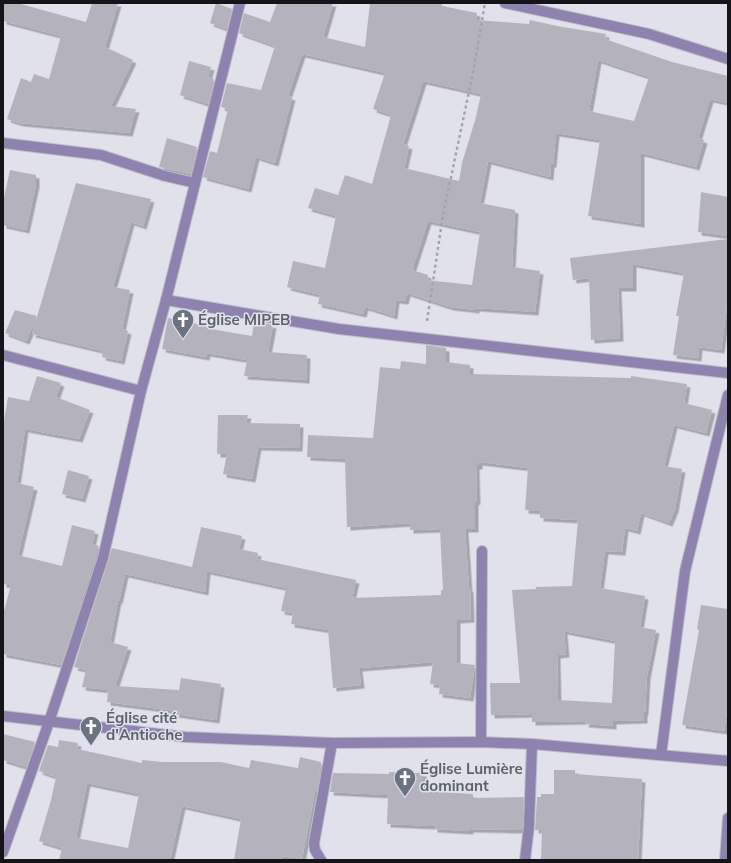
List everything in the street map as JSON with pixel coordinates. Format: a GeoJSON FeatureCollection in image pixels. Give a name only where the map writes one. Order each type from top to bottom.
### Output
{"type":"FeatureCollection","features":[{"type":"Feature","properties":{"kind":"street"},"geometry":{"type":"LineString","coordinates":[[3,852],[49,722],[103,558],[141,391],[166,300],[240,3]]}},
{"type":"Feature","properties":{"kind":"street"},"geometry":{"type":"LineString","coordinates":[[505,3],[649,34],[728,59]]}},
{"type":"Feature","properties":{"kind":"street"},"geometry":{"type":"LineString","coordinates":[[3,143],[101,155],[165,176],[194,183]]}},
{"type":"Feature","properties":{"kind":"street"},"geometry":{"type":"LineString","coordinates":[[166,300],[339,329],[728,373]]}},
{"type":"Feature","properties":{"kind":"street"},"geometry":{"type":"LineString","coordinates":[[3,355],[141,391]]}},
{"type":"Feature","properties":{"kind":"street"},"geometry":{"type":"LineString","coordinates":[[661,756],[685,571],[726,411],[728,395]]}},
{"type":"Feature","properties":{"kind":"street"},"geometry":{"type":"LineString","coordinates":[[481,742],[480,636],[482,551]]}},
{"type":"Feature","properties":{"kind":"street"},"geometry":{"type":"LineString","coordinates":[[3,716],[185,737],[332,743],[481,742],[532,744],[728,761]]}},
{"type":"Feature","properties":{"kind":"street"},"geometry":{"type":"LineString","coordinates":[[321,860],[315,850],[314,843],[332,743]]}},
{"type":"Feature","properties":{"kind":"street"},"geometry":{"type":"LineString","coordinates":[[525,860],[529,826],[532,744]]}},
{"type":"Feature","properties":{"kind":"street"},"geometry":{"type":"LineString","coordinates":[[725,860],[728,818]]}},
{"type":"Feature","properties":{"kind":"path"},"geometry":{"type":"LineString","coordinates":[[424,339],[443,215],[474,68],[484,3]]}},
{"type":"Feature","properties":{"kind":"building"},"geometry":{"type":"Polygon","coordinates":[[[3,3],[17,3],[86,22],[92,3],[118,3],[105,47],[133,60],[111,106],[136,109],[129,133],[20,123],[7,119],[21,78],[31,82],[34,74],[49,79],[61,36],[3,21],[3,3]]]}},
{"type":"Feature","properties":{"kind":"building"},"geometry":{"type":"Polygon","coordinates":[[[216,3],[232,9],[227,29],[210,23],[216,3]]]}},
{"type":"Feature","properties":{"kind":"building"},"geometry":{"type":"Polygon","coordinates":[[[277,3],[333,3],[323,37],[365,47],[370,3],[442,3],[442,6],[477,13],[476,20],[529,24],[530,20],[606,34],[605,39],[672,62],[728,76],[728,103],[710,99],[698,138],[704,140],[696,167],[641,153],[641,224],[588,216],[600,140],[556,133],[553,164],[551,164],[550,177],[488,161],[480,203],[515,210],[512,267],[540,271],[535,312],[476,308],[476,310],[450,307],[407,293],[405,301],[396,300],[394,316],[365,307],[363,314],[318,304],[320,295],[287,287],[293,261],[325,268],[336,216],[308,208],[315,188],[338,195],[345,175],[372,184],[391,115],[373,109],[385,73],[302,54],[288,96],[292,97],[275,163],[256,157],[248,189],[203,177],[210,151],[217,153],[228,109],[221,107],[227,83],[261,90],[275,46],[239,33],[244,13],[270,22],[277,3]],[[598,60],[589,111],[634,121],[649,77],[598,60]],[[423,81],[403,144],[409,146],[404,168],[459,181],[462,163],[476,117],[481,94],[423,81]],[[428,221],[412,270],[428,275],[427,280],[472,285],[480,232],[428,221]]]}},
{"type":"Feature","properties":{"kind":"building"},"geometry":{"type":"Polygon","coordinates":[[[189,61],[211,67],[208,77],[214,79],[208,104],[180,95],[189,61]]]}},
{"type":"Feature","properties":{"kind":"building"},"geometry":{"type":"Polygon","coordinates":[[[167,138],[197,147],[191,174],[159,167],[167,138]]]}},
{"type":"Feature","properties":{"kind":"building"},"geometry":{"type":"Polygon","coordinates":[[[10,170],[36,175],[36,184],[26,230],[3,225],[3,202],[10,170]]]}},
{"type":"Feature","properties":{"kind":"building"},"geometry":{"type":"Polygon","coordinates":[[[76,183],[151,199],[143,226],[131,222],[113,287],[130,290],[122,329],[128,331],[121,361],[102,357],[103,351],[32,334],[76,183]]]}},
{"type":"Feature","properties":{"kind":"building"},"geometry":{"type":"Polygon","coordinates":[[[701,192],[728,197],[728,236],[698,232],[701,192]]]}},
{"type":"Feature","properties":{"kind":"building"},"geometry":{"type":"Polygon","coordinates":[[[728,239],[728,300],[721,350],[699,347],[698,358],[673,355],[679,316],[676,316],[684,273],[633,264],[633,288],[618,288],[620,338],[591,340],[589,278],[573,280],[570,258],[728,239]]]}},
{"type":"Feature","properties":{"kind":"building"},"geometry":{"type":"Polygon","coordinates":[[[15,310],[37,316],[26,341],[5,333],[15,310]]]}},
{"type":"Feature","properties":{"kind":"building"},"geometry":{"type":"Polygon","coordinates":[[[168,318],[212,327],[211,329],[252,336],[254,321],[273,325],[268,352],[307,355],[306,380],[244,376],[247,360],[207,353],[206,357],[162,349],[168,318]]]}},
{"type":"Feature","properties":{"kind":"building"},"geometry":{"type":"Polygon","coordinates":[[[426,345],[446,348],[446,362],[470,365],[470,374],[631,378],[631,376],[687,384],[684,403],[712,410],[706,433],[674,425],[664,466],[682,469],[675,509],[669,523],[641,513],[637,531],[625,528],[622,552],[605,551],[600,588],[645,596],[640,627],[656,630],[647,676],[644,720],[613,721],[613,726],[585,724],[586,721],[532,722],[532,714],[491,715],[490,683],[520,683],[512,590],[536,589],[536,587],[572,586],[578,520],[540,518],[540,511],[525,510],[528,468],[479,462],[479,466],[476,466],[477,501],[475,502],[475,529],[465,529],[471,619],[457,620],[457,663],[475,665],[470,698],[439,694],[440,685],[430,684],[433,662],[359,668],[361,685],[333,688],[328,630],[291,624],[293,613],[281,611],[286,588],[207,571],[205,592],[125,574],[119,601],[118,600],[110,642],[128,647],[115,686],[179,690],[181,678],[221,684],[216,720],[175,714],[176,711],[107,702],[108,690],[82,687],[86,670],[74,667],[112,548],[192,567],[201,527],[242,536],[239,549],[258,553],[257,559],[356,580],[352,598],[441,595],[441,590],[443,590],[440,529],[410,530],[410,523],[347,527],[345,459],[307,457],[308,435],[373,438],[380,367],[400,369],[401,361],[426,364],[426,345]],[[564,631],[566,654],[557,655],[558,700],[612,703],[615,641],[564,631]]]}},
{"type":"Feature","properties":{"kind":"building"},"geometry":{"type":"Polygon","coordinates":[[[37,376],[61,383],[56,397],[90,410],[79,439],[25,429],[17,483],[34,487],[18,555],[62,566],[72,525],[95,531],[92,544],[99,546],[61,665],[3,654],[3,615],[11,585],[3,584],[3,427],[8,397],[29,401],[37,376]]]}},
{"type":"Feature","properties":{"kind":"building"},"geometry":{"type":"Polygon","coordinates":[[[218,415],[248,415],[246,423],[300,424],[299,448],[258,447],[252,479],[223,474],[227,454],[217,454],[218,415]]]}},
{"type":"Feature","properties":{"kind":"building"},"geometry":{"type":"Polygon","coordinates":[[[68,470],[89,476],[82,499],[62,494],[68,470]]]}},
{"type":"Feature","properties":{"kind":"building"},"geometry":{"type":"Polygon","coordinates":[[[701,605],[728,609],[728,704],[724,731],[682,725],[699,630],[697,629],[701,605]]]}},
{"type":"Feature","properties":{"kind":"building"},"geometry":{"type":"Polygon","coordinates":[[[3,734],[35,742],[26,767],[3,760],[3,734]]]}},
{"type":"Feature","properties":{"kind":"building"},"geometry":{"type":"Polygon","coordinates":[[[59,740],[78,743],[77,749],[142,763],[142,760],[162,762],[221,762],[249,768],[251,760],[298,768],[300,757],[321,762],[317,792],[315,792],[302,859],[282,856],[281,860],[234,860],[241,819],[182,806],[170,860],[59,860],[62,848],[39,841],[56,777],[39,771],[48,745],[58,747],[59,740]],[[87,783],[76,838],[128,848],[139,794],[87,783]]]}},
{"type":"Feature","properties":{"kind":"building"},"geometry":{"type":"Polygon","coordinates":[[[554,770],[575,770],[575,774],[642,779],[638,860],[541,860],[542,830],[535,830],[537,797],[541,797],[541,794],[554,794],[554,770]]]}},
{"type":"Feature","properties":{"kind":"building"},"geometry":{"type":"Polygon","coordinates":[[[389,772],[423,773],[422,791],[473,794],[473,798],[524,797],[522,830],[470,829],[470,831],[434,829],[434,826],[387,824],[388,795],[330,792],[333,773],[389,774],[389,772]]]}},
{"type":"Feature","properties":{"kind":"place","name":"Église MIPEB"},"geometry":{"type":"Point","coordinates":[183,340]}},
{"type":"Feature","properties":{"kind":"place","name":"Église cité d'Antioche"},"geometry":{"type":"Point","coordinates":[91,746]}},
{"type":"Feature","properties":{"kind":"place","name":"Église Lumière dominant"},"geometry":{"type":"Point","coordinates":[405,798]}}]}
